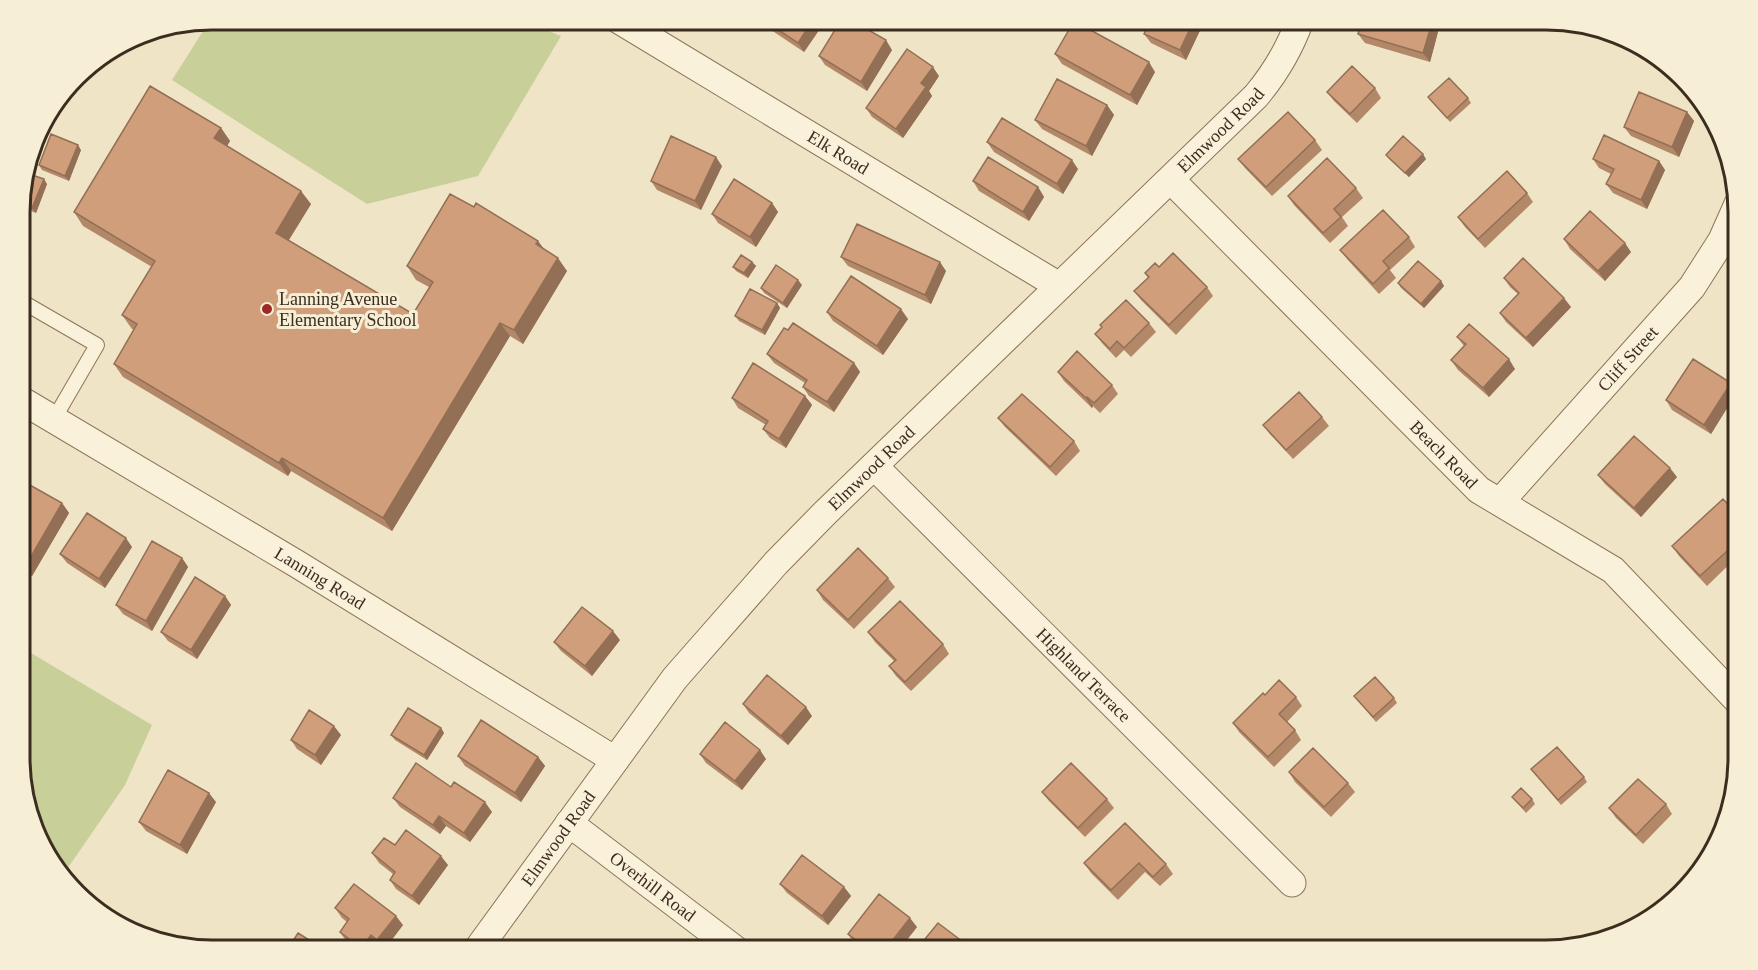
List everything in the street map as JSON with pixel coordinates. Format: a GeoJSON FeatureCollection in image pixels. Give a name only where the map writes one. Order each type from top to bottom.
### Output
{"type":"FeatureCollection","features":[{"type":"Feature","properties":{"kind":"street","name":"Elk Road"},"geometry":{"type":"LineString","coordinates":[[636,30],[1059,286]]}},
{"type":"Feature","properties":{"kind":"street","name":"Elmwood Road"},"geometry":{"type":"LineString","coordinates":[[484,940],[675,678],[724,620],[784,555],[874,466],[1256,96],[1272,77],[1286,54],[1296,30]]}},
{"type":"Feature","properties":{"kind":"street","name":"Beach Road"},"geometry":{"type":"LineString","coordinates":[[1171,180],[1479,490],[1613,570],[1728,691]]}},
{"type":"Feature","properties":{"kind":"street","name":"Cliff Street"},"geometry":{"type":"LineString","coordinates":[[1500,502],[1692,287],[1728,226]]}},
{"type":"Feature","properties":{"kind":"street","name":"Lanning Road"},"geometry":{"type":"LineString","coordinates":[[30,405],[297,564],[615,760]]}},
{"type":"Feature","properties":{"kind":"street","name":"Highland Terrace"},"geometry":{"type":"LineString","coordinates":[[874,466],[1292,883]]}},
{"type":"Feature","properties":{"kind":"street","name":"Overhill Road"},"geometry":{"type":"LineString","coordinates":[[569,823],[723,940]]}},
{"type":"Feature","properties":{"kind":"lane"},"geometry":{"type":"LineString","coordinates":[[30,306],[97,345],[54,419]]}},
{"type":"Feature","properties":{"kind":"green space"},"geometry":{"type":"Polygon","coordinates":[[[546,30],[561,36],[478,176],[367,204],[172,80],[203,31],[546,30]]]}},
{"type":"Feature","properties":{"kind":"green space"},"geometry":{"type":"Polygon","coordinates":[[[30,652],[152,725],[125,785],[68,868],[49,838],[33,794],[30,758],[30,652]]]}},
{"type":"Feature","properties":{"kind":"building"},"geometry":{"type":"Polygon","coordinates":[[[778,30],[806,30],[798,43],[778,30]]]}},
{"type":"Feature","properties":{"kind":"building"},"geometry":{"type":"Polygon","coordinates":[[[835,30],[868,30],[886,40],[861,82],[819,56],[835,30]]]}},
{"type":"Feature","properties":{"kind":"building"},"geometry":{"type":"Polygon","coordinates":[[[1069,30],[1090,30],[1149,62],[1130,95],[1055,54],[1069,30]]]}},
{"type":"Feature","properties":{"kind":"building"},"geometry":{"type":"Polygon","coordinates":[[[1146,30],[1189,30],[1180,50],[1144,34],[1146,30]]]}},
{"type":"Feature","properties":{"kind":"building"},"geometry":{"type":"Polygon","coordinates":[[[1359,30],[1430,30],[1423,53],[1358,34],[1359,30]]]}},
{"type":"Feature","properties":{"kind":"building"},"geometry":{"type":"Polygon","coordinates":[[[907,49],[933,67],[921,83],[926,87],[896,129],[866,108],[907,49]]]}},
{"type":"Feature","properties":{"kind":"building"},"geometry":{"type":"Polygon","coordinates":[[[1352,66],[1375,88],[1350,114],[1327,92],[1352,66]]]}},
{"type":"Feature","properties":{"kind":"building"},"geometry":{"type":"Polygon","coordinates":[[[1449,78],[1468,98],[1447,118],[1428,97],[1449,78]]]}},
{"type":"Feature","properties":{"kind":"building"},"geometry":{"type":"Polygon","coordinates":[[[1057,79],[1107,105],[1086,146],[1035,120],[1057,79]]]}},
{"type":"Feature","properties":{"kind":"building","name":"Lanning Avenue Elementary School"},"geometry":{"type":"Polygon","coordinates":[[[150,86],[221,128],[214,138],[301,191],[276,233],[413,314],[433,282],[407,266],[450,194],[474,207],[476,203],[538,241],[536,244],[558,258],[514,330],[500,323],[383,518],[282,458],[279,463],[114,364],[137,324],[122,315],[155,261],[74,212],[150,86]]]}},
{"type":"Feature","properties":{"kind":"building"},"geometry":{"type":"Polygon","coordinates":[[[1639,92],[1687,112],[1672,147],[1624,127],[1639,92]]]}},
{"type":"Feature","properties":{"kind":"building"},"geometry":{"type":"Polygon","coordinates":[[[1288,112],[1315,140],[1266,187],[1238,159],[1288,112]]]}},
{"type":"Feature","properties":{"kind":"building"},"geometry":{"type":"Polygon","coordinates":[[[1002,118],[1072,160],[1057,184],[987,142],[1002,118]]]}},
{"type":"Feature","properties":{"kind":"building"},"geometry":{"type":"Polygon","coordinates":[[[51,134],[78,145],[65,176],[39,165],[51,134]]]}},
{"type":"Feature","properties":{"kind":"building"},"geometry":{"type":"Polygon","coordinates":[[[1604,135],[1659,161],[1641,200],[1606,184],[1614,169],[1593,159],[1604,135]]]}},
{"type":"Feature","properties":{"kind":"building"},"geometry":{"type":"Polygon","coordinates":[[[671,136],[716,157],[695,201],[651,181],[671,136]]]}},
{"type":"Feature","properties":{"kind":"building"},"geometry":{"type":"Polygon","coordinates":[[[1403,136],[1423,154],[1405,173],[1386,155],[1403,136]]]}},
{"type":"Feature","properties":{"kind":"building"},"geometry":{"type":"Polygon","coordinates":[[[988,157],[1038,187],[1023,212],[973,181],[988,157]]]}},
{"type":"Feature","properties":{"kind":"building"},"geometry":{"type":"Polygon","coordinates":[[[1327,158],[1356,188],[1334,209],[1341,217],[1323,233],[1288,196],[1327,158]]]}},
{"type":"Feature","properties":{"kind":"building"},"geometry":{"type":"Polygon","coordinates":[[[1507,171],[1527,193],[1478,239],[1458,217],[1507,171]]]}},
{"type":"Feature","properties":{"kind":"building"},"geometry":{"type":"Polygon","coordinates":[[[34,176],[44,179],[30,207],[34,176]]]}},
{"type":"Feature","properties":{"kind":"building"},"geometry":{"type":"Polygon","coordinates":[[[734,179],[772,203],[750,237],[712,214],[734,179]]]}},
{"type":"Feature","properties":{"kind":"building"},"geometry":{"type":"Polygon","coordinates":[[[1383,210],[1409,237],[1383,261],[1389,268],[1373,284],[1340,250],[1383,210]]]}},
{"type":"Feature","properties":{"kind":"building"},"geometry":{"type":"Polygon","coordinates":[[[1590,211],[1625,243],[1598,271],[1564,239],[1590,211]]]}},
{"type":"Feature","properties":{"kind":"building"},"geometry":{"type":"Polygon","coordinates":[[[857,224],[940,262],[925,295],[841,257],[857,224]]]}},
{"type":"Feature","properties":{"kind":"building"},"geometry":{"type":"Polygon","coordinates":[[[1173,253],[1207,287],[1169,325],[1134,291],[1149,277],[1145,273],[1155,263],[1159,267],[1173,253]]]}},
{"type":"Feature","properties":{"kind":"building"},"geometry":{"type":"Polygon","coordinates":[[[741,255],[752,262],[744,273],[733,267],[741,255]]]}},
{"type":"Feature","properties":{"kind":"building"},"geometry":{"type":"Polygon","coordinates":[[[1523,258],[1564,298],[1526,338],[1500,313],[1519,293],[1504,278],[1523,258]]]}},
{"type":"Feature","properties":{"kind":"building"},"geometry":{"type":"Polygon","coordinates":[[[1418,261],[1441,281],[1421,304],[1398,283],[1418,261]]]}},
{"type":"Feature","properties":{"kind":"building"},"geometry":{"type":"Polygon","coordinates":[[[776,265],[798,280],[783,303],[761,288],[776,265]]]}},
{"type":"Feature","properties":{"kind":"building"},"geometry":{"type":"Polygon","coordinates":[[[851,276],[901,309],[877,346],[827,312],[851,276]]]}},
{"type":"Feature","properties":{"kind":"building"},"geometry":{"type":"Polygon","coordinates":[[[750,289],[777,303],[762,330],[735,316],[750,289]]]}},
{"type":"Feature","properties":{"kind":"building"},"geometry":{"type":"Polygon","coordinates":[[[1126,300],[1149,323],[1124,348],[1117,341],[1110,349],[1095,334],[1102,327],[1100,325],[1126,300]]]}},
{"type":"Feature","properties":{"kind":"building"},"geometry":{"type":"Polygon","coordinates":[[[793,323],[854,363],[827,402],[803,387],[807,380],[767,354],[784,328],[788,330],[793,323]]]}},
{"type":"Feature","properties":{"kind":"building"},"geometry":{"type":"Polygon","coordinates":[[[1469,324],[1509,359],[1483,388],[1451,360],[1466,344],[1457,337],[1469,324]]]}},
{"type":"Feature","properties":{"kind":"building"},"geometry":{"type":"Polygon","coordinates":[[[1077,351],[1112,385],[1094,403],[1058,372],[1077,351]]]}},
{"type":"Feature","properties":{"kind":"building"},"geometry":{"type":"Polygon","coordinates":[[[1693,359],[1728,381],[1728,388],[1704,425],[1666,400],[1693,359]]]}},
{"type":"Feature","properties":{"kind":"building"},"geometry":{"type":"Polygon","coordinates":[[[753,363],[805,396],[779,439],[763,429],[768,421],[732,398],[753,363]]]}},
{"type":"Feature","properties":{"kind":"building"},"geometry":{"type":"Polygon","coordinates":[[[1299,392],[1322,417],[1286,450],[1263,425],[1299,392]]]}},
{"type":"Feature","properties":{"kind":"building"},"geometry":{"type":"Polygon","coordinates":[[[1022,394],[1074,441],[1050,467],[998,418],[1022,394]]]}},
{"type":"Feature","properties":{"kind":"building"},"geometry":{"type":"Polygon","coordinates":[[[1634,436],[1670,468],[1634,508],[1598,475],[1634,436]]]}},
{"type":"Feature","properties":{"kind":"building"},"geometry":{"type":"Polygon","coordinates":[[[30,485],[62,503],[30,558],[30,485]]]}},
{"type":"Feature","properties":{"kind":"building"},"geometry":{"type":"Polygon","coordinates":[[[1723,499],[1728,504],[1728,550],[1700,576],[1672,546],[1723,499]]]}},
{"type":"Feature","properties":{"kind":"building"},"geometry":{"type":"Polygon","coordinates":[[[87,513],[126,538],[99,579],[60,554],[87,513]]]}},
{"type":"Feature","properties":{"kind":"building"},"geometry":{"type":"Polygon","coordinates":[[[152,541],[182,558],[146,621],[116,605],[152,541]]]}},
{"type":"Feature","properties":{"kind":"building"},"geometry":{"type":"Polygon","coordinates":[[[858,548],[888,578],[848,620],[817,590],[858,548]]]}},
{"type":"Feature","properties":{"kind":"building"},"geometry":{"type":"Polygon","coordinates":[[[195,577],[225,596],[191,650],[161,632],[195,577]]]}},
{"type":"Feature","properties":{"kind":"building"},"geometry":{"type":"Polygon","coordinates":[[[900,601],[943,644],[905,682],[889,666],[896,660],[868,632],[900,601]]]}},
{"type":"Feature","properties":{"kind":"building"},"geometry":{"type":"Polygon","coordinates":[[[582,607],[613,631],[585,666],[554,642],[582,607]]]}},
{"type":"Feature","properties":{"kind":"building"},"geometry":{"type":"Polygon","coordinates":[[[767,675],[806,707],[781,736],[743,704],[767,675]]]}},
{"type":"Feature","properties":{"kind":"building"},"geometry":{"type":"Polygon","coordinates":[[[1375,677],[1394,698],[1373,717],[1354,696],[1375,677]]]}},
{"type":"Feature","properties":{"kind":"building"},"geometry":{"type":"Polygon","coordinates":[[[1279,680],[1296,697],[1279,714],[1295,730],[1268,757],[1233,723],[1279,680]]]}},
{"type":"Feature","properties":{"kind":"building"},"geometry":{"type":"Polygon","coordinates":[[[408,708],[441,728],[424,755],[391,735],[408,708]]]}},
{"type":"Feature","properties":{"kind":"building"},"geometry":{"type":"Polygon","coordinates":[[[309,710],[334,726],[315,755],[291,740],[309,710]]]}},
{"type":"Feature","properties":{"kind":"building"},"geometry":{"type":"Polygon","coordinates":[[[481,720],[538,757],[515,793],[458,756],[481,720]]]}},
{"type":"Feature","properties":{"kind":"building"},"geometry":{"type":"Polygon","coordinates":[[[725,722],[760,750],[735,781],[700,754],[725,722]]]}},
{"type":"Feature","properties":{"kind":"building"},"geometry":{"type":"Polygon","coordinates":[[[1557,747],[1584,777],[1558,800],[1531,769],[1557,747]]]}},
{"type":"Feature","properties":{"kind":"building"},"geometry":{"type":"Polygon","coordinates":[[[1313,748],[1348,783],[1324,807],[1289,772],[1313,748]]]}},
{"type":"Feature","properties":{"kind":"building"},"geometry":{"type":"Polygon","coordinates":[[[416,763],[451,787],[454,782],[485,802],[464,833],[439,816],[433,825],[393,798],[416,763]]]}},
{"type":"Feature","properties":{"kind":"building"},"geometry":{"type":"Polygon","coordinates":[[[1071,763],[1107,799],[1078,828],[1042,792],[1071,763]]]}},
{"type":"Feature","properties":{"kind":"building"},"geometry":{"type":"Polygon","coordinates":[[[168,770],[209,793],[180,845],[139,822],[168,770]]]}},
{"type":"Feature","properties":{"kind":"building"},"geometry":{"type":"Polygon","coordinates":[[[1638,779],[1666,804],[1636,835],[1609,808],[1638,779]]]}},
{"type":"Feature","properties":{"kind":"building"},"geometry":{"type":"Polygon","coordinates":[[[1521,788],[1532,799],[1523,808],[1512,797],[1521,788]]]}},
{"type":"Feature","properties":{"kind":"building"},"geometry":{"type":"Polygon","coordinates":[[[1125,823],[1166,864],[1153,877],[1139,863],[1111,890],[1084,863],[1125,823]]]}},
{"type":"Feature","properties":{"kind":"building"},"geometry":{"type":"Polygon","coordinates":[[[406,830],[441,856],[412,896],[390,880],[395,872],[372,853],[384,838],[395,845],[406,830]]]}},
{"type":"Feature","properties":{"kind":"building"},"geometry":{"type":"Polygon","coordinates":[[[802,855],[844,887],[822,916],[780,884],[802,855]]]}},
{"type":"Feature","properties":{"kind":"building"},"geometry":{"type":"Polygon","coordinates":[[[354,884],[396,916],[377,940],[371,935],[367,940],[350,940],[340,932],[349,919],[335,908],[354,884]]]}},
{"type":"Feature","properties":{"kind":"building"},"geometry":{"type":"Polygon","coordinates":[[[879,894],[910,918],[893,940],[856,940],[848,934],[879,894]]]}},
{"type":"Feature","properties":{"kind":"building"},"geometry":{"type":"Polygon","coordinates":[[[938,923],[960,940],[924,940],[938,923]]]}},
{"type":"Feature","properties":{"kind":"building"},"geometry":{"type":"Polygon","coordinates":[[[298,933],[309,940],[293,940],[298,933]]]}},
{"type":"Feature","properties":{"kind":"place","name":"Lanning Avenue Elementary School"},"geometry":{"type":"Point","coordinates":[267,309]}}]}
